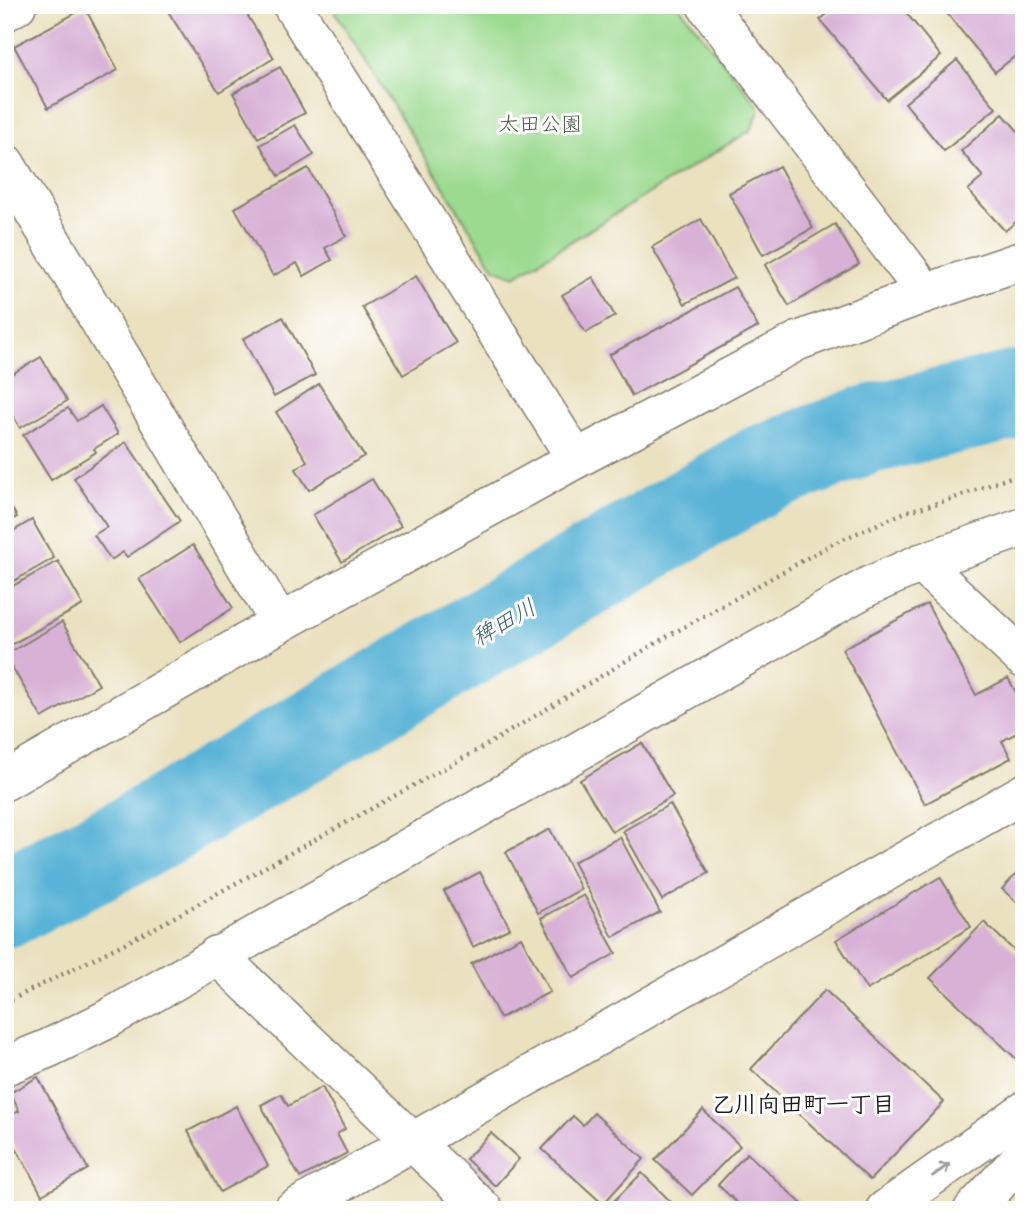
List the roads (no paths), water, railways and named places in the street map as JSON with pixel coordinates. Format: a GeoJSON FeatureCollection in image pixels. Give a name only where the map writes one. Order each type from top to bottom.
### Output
{"type":"FeatureCollection","features":[{"type":"Feature","properties":{"kind":"street"},"geometry":{"type":"LineString","coordinates":[[5,12],[17,5]]}},
{"type":"Feature","properties":{"kind":"street"},"geometry":{"type":"LineString","coordinates":[[292,5],[576,459]]}},
{"type":"Feature","properties":{"kind":"street"},"geometry":{"type":"LineString","coordinates":[[706,5],[926,293]]}},
{"type":"Feature","properties":{"kind":"street"},"geometry":{"type":"LineString","coordinates":[[5,163],[280,623]]}},
{"type":"Feature","properties":{"kind":"street"},"geometry":{"type":"LineString","coordinates":[[7,776],[576,459],[798,341],[1024,260]]}},
{"type":"Feature","properties":{"kind":"street"},"geometry":{"type":"LineString","coordinates":[[5,1066],[104,1021],[869,586],[921,563],[1024,527]]}},
{"type":"Feature","properties":{"kind":"street"},"geometry":{"type":"LineString","coordinates":[[921,563],[1024,659]]}},
{"type":"Feature","properties":{"kind":"street"},"geometry":{"type":"LineString","coordinates":[[293,1210],[1024,793]]}},
{"type":"Feature","properties":{"kind":"street"},"geometry":{"type":"LineString","coordinates":[[217,955],[484,1210]]}},
{"type":"Feature","properties":{"kind":"street"},"geometry":{"type":"LineString","coordinates":[[885,1210],[1024,1111]]}},
{"type":"Feature","properties":{"kind":"street"},"geometry":{"type":"LineString","coordinates":[[973,1210],[1024,1155]]}},
{"type":"Feature","properties":{"kind":"waterway","name":"稗田川"},"geometry":{"type":"LineString","coordinates":[[5,903],[132,839],[763,469],[867,430],[1024,393]]}},
{"type":"Feature","properties":{"kind":"district","name":"乙川向田町一丁目"},"geometry":{"type":"Point","coordinates":[803,1102]}},
{"type":"Feature","properties":{"kind":"park label","name":"太田公園"},"geometry":{"type":"Point","coordinates":[540,122]}}]}
